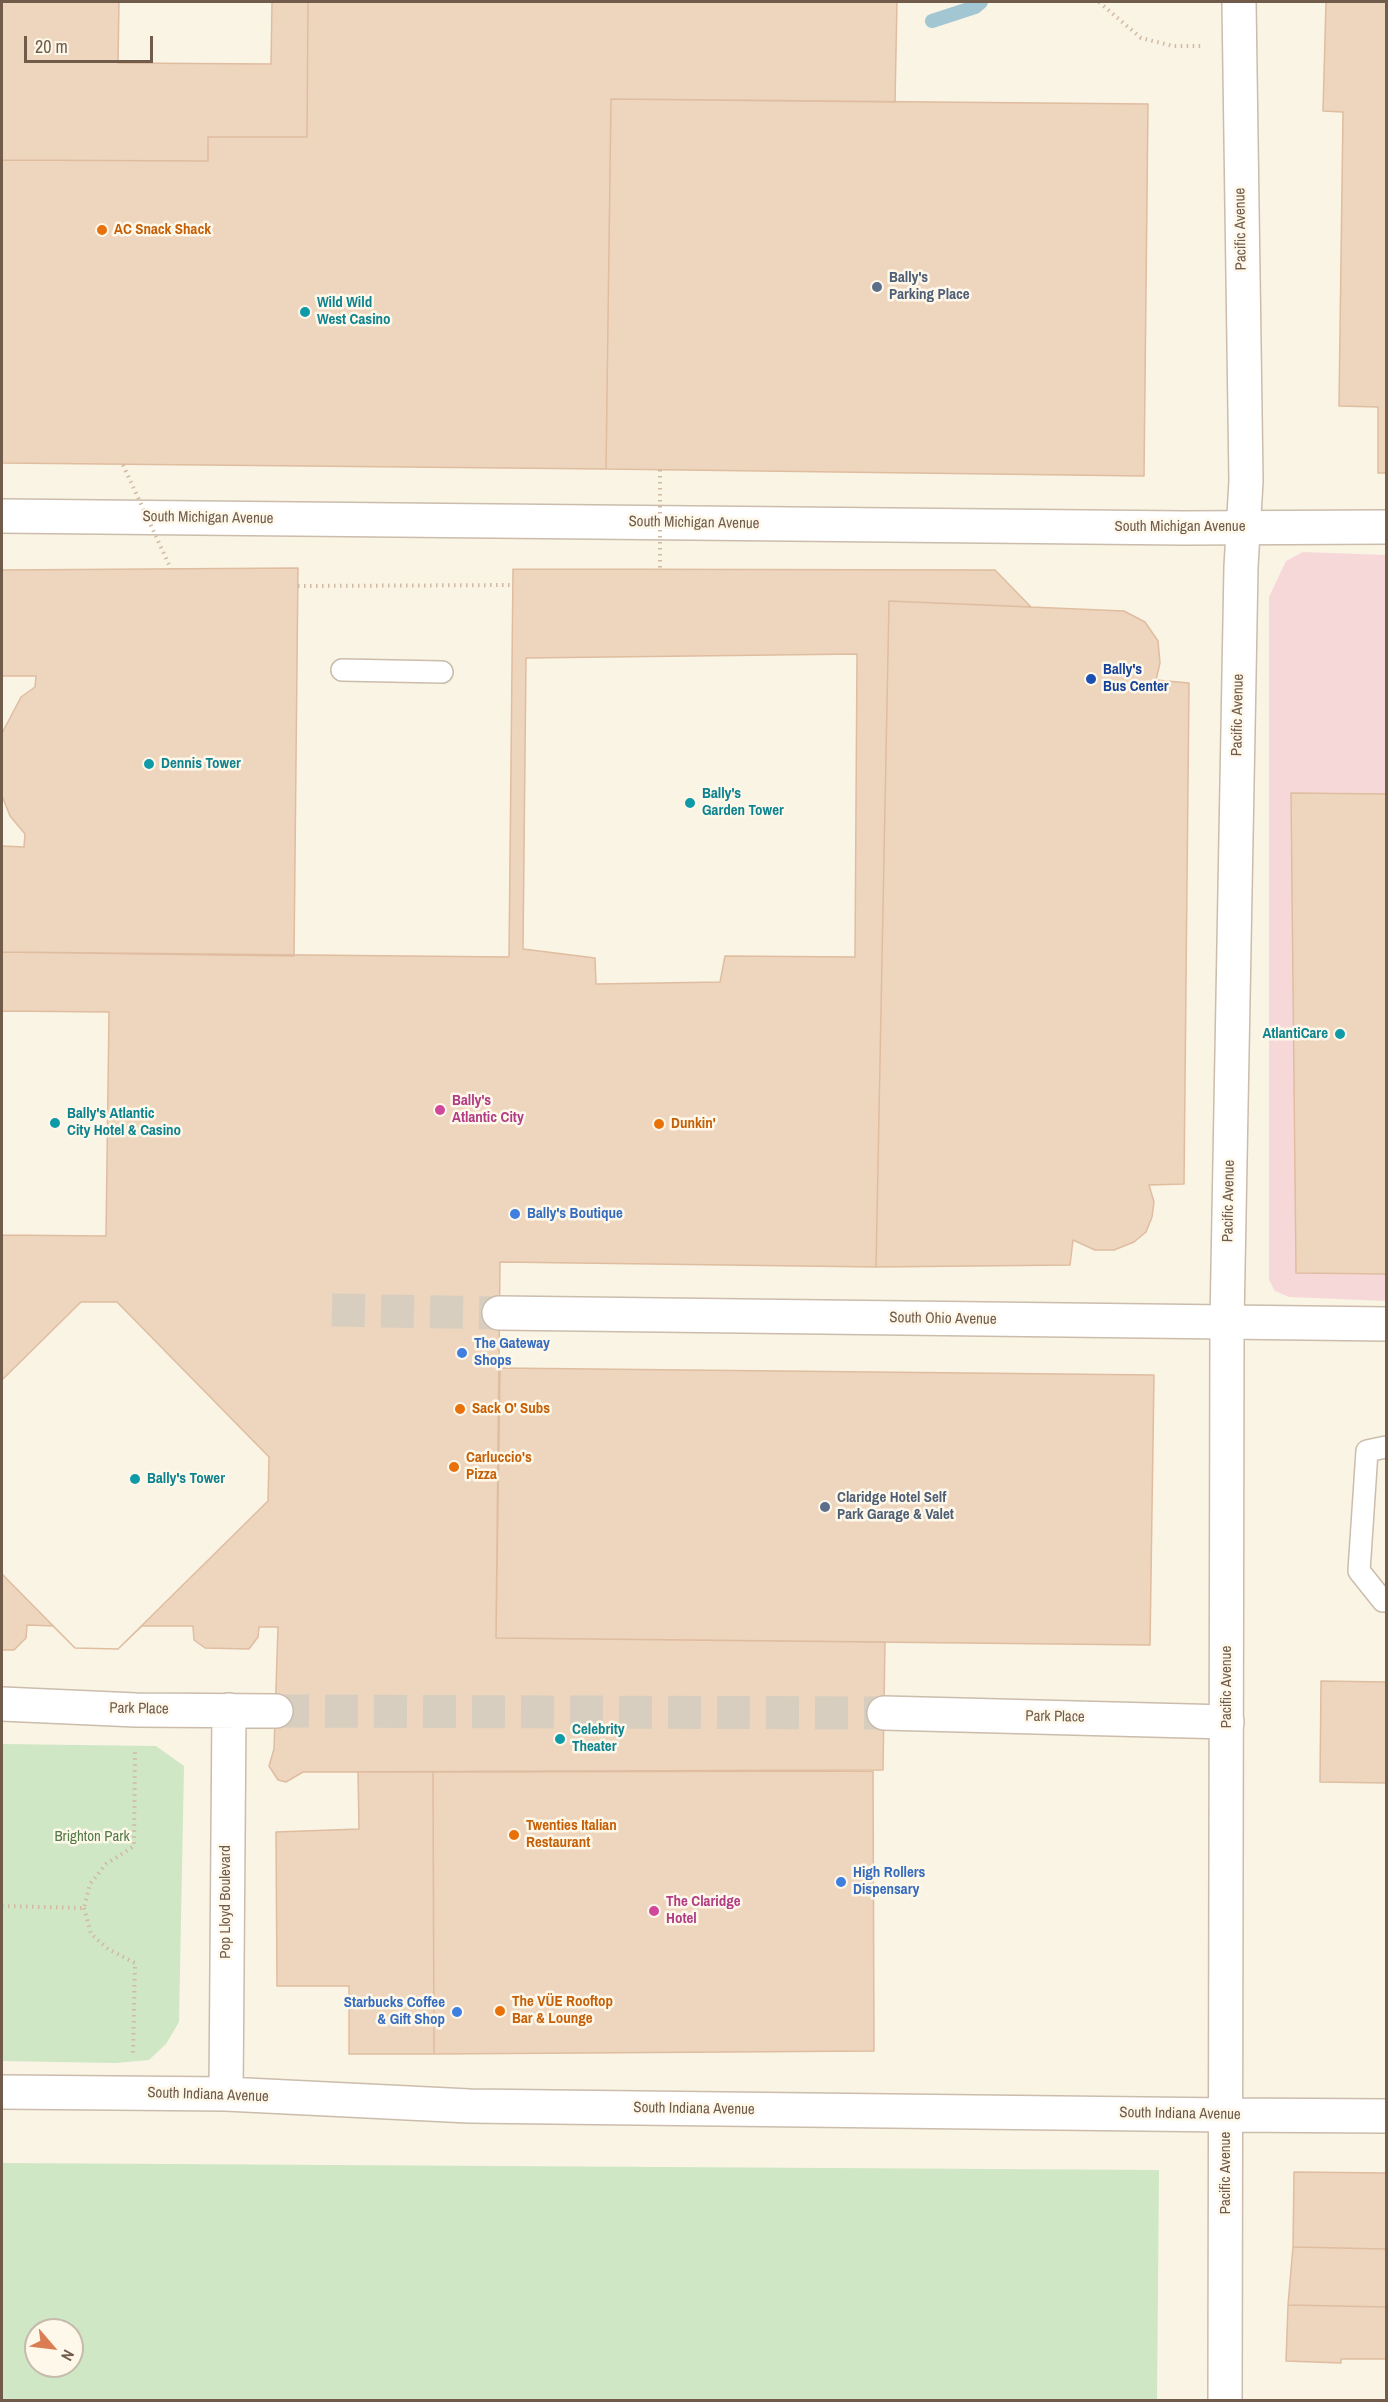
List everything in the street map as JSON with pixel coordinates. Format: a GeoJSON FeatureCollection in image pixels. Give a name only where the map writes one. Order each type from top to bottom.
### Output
{"type":"FeatureCollection","features":[{"type":"Feature","properties":{"kind":"street","name":"Pacific Avenue"},"geometry":{"type":"LineString","coordinates":[[1225,2400],[1227,1322],[1242,528],[1246,481],[1239,2]]}},
{"type":"Feature","properties":{"kind":"street","name":"South Michigan Avenue"},"geometry":{"type":"LineString","coordinates":[[2,516],[1242,528],[1386,527]]}},
{"type":"Feature","properties":{"kind":"street","name":"South Ohio Avenue"},"geometry":{"type":"LineString","coordinates":[[499,1313],[1386,1324]]}},
{"type":"Feature","properties":{"kind":"street","name":"Park Place"},"geometry":{"type":"LineString","coordinates":[[2,1704],[136,1710],[276,1711]]}},
{"type":"Feature","properties":{"kind":"street","name":"Pop Lloyd Boulevard"},"geometry":{"type":"LineString","coordinates":[[226,2094],[229,1710]]}},
{"type":"Feature","properties":{"kind":"street","name":"Park Place"},"geometry":{"type":"LineString","coordinates":[[884,1713],[1227,1722]]}},
{"type":"Feature","properties":{"kind":"street","name":"South Indiana Avenue"},"geometry":{"type":"LineString","coordinates":[[2,2092],[226,2094],[469,2106],[1386,2116]]}},
{"type":"Feature","properties":{"kind":"lane"},"geometry":{"type":"LineString","coordinates":[[342,670],[442,672]]}},
{"type":"Feature","properties":{"kind":"lane"},"geometry":{"type":"LineString","coordinates":[[1386,1447],[1367,1451],[1359,1571],[1386,1601]]}},
{"type":"Feature","properties":{"kind":"path"},"geometry":{"type":"LineString","coordinates":[[1099,2],[1141,38],[1173,46],[1238,46]]}},
{"type":"Feature","properties":{"kind":"path"},"geometry":{"type":"LineString","coordinates":[[123,465],[171,569]]}},
{"type":"Feature","properties":{"kind":"path"},"geometry":{"type":"LineString","coordinates":[[660,470],[660,569]]}},
{"type":"Feature","properties":{"kind":"path"},"geometry":{"type":"LineString","coordinates":[[298,585],[513,585]]}},
{"type":"Feature","properties":{"kind":"path"},"geometry":{"type":"LineString","coordinates":[[132,2093],[135,1963],[108,1949],[91,1934],[84,1908],[90,1884],[106,1864],[134,1846],[136,1710]]}},
{"type":"Feature","properties":{"kind":"path"},"geometry":{"type":"LineString","coordinates":[[2,1906],[84,1908]]}},
{"type":"Feature","properties":{"kind":"shaded area"},"geometry":{"type":"Polygon","coordinates":[[[1303,552],[1386,555],[1386,1301],[1289,1297],[1275,1291],[1269,1280],[1269,597],[1286,561],[1303,552]]]}},
{"type":"Feature","properties":{"kind":"green space","name":"Brighton Park"},"geometry":{"type":"Polygon","coordinates":[[[2,1744],[156,1746],[184,1766],[179,2022],[166,2044],[149,2060],[116,2063],[2,2061],[2,1744]]]}},
{"type":"Feature","properties":{"kind":"green space"},"geometry":{"type":"Polygon","coordinates":[[[2,2163],[1159,2170],[1157,2400],[2,2400],[2,2163]]]}},
{"type":"Feature","properties":{"kind":"building"},"geometry":{"type":"Polygon","coordinates":[[[2,2],[308,2],[307,137],[208,137],[208,161],[2,160],[2,2]]]}},
{"type":"Feature","properties":{"kind":"building"},"geometry":{"type":"Polygon","coordinates":[[[119,2],[272,2],[271,64],[118,63],[119,2]]]}},
{"type":"Feature","properties":{"kind":"building","name":"Wild Wild West Casino"},"geometry":{"type":"Polygon","coordinates":[[[308,2],[897,2],[895,102],[611,99],[606,469],[2,463],[2,160],[208,161],[208,137],[307,137],[308,2]]]}},
{"type":"Feature","properties":{"kind":"building"},"geometry":{"type":"Polygon","coordinates":[[[1326,2],[1386,2],[1386,473],[1378,473],[1378,407],[1339,406],[1343,112],[1323,111],[1326,2]]]}},
{"type":"Feature","properties":{"kind":"building","name":"Bally's Parking Place"},"geometry":{"type":"Polygon","coordinates":[[[611,99],[1148,104],[1144,476],[606,469],[611,99]]]}},
{"type":"Feature","properties":{"kind":"building","name":"Dennis Tower"},"geometry":{"type":"Polygon","coordinates":[[[298,568],[294,956],[2,952],[2,846],[24,847],[25,834],[10,816],[2,796],[2,733],[21,697],[35,687],[36,676],[2,676],[2,570],[298,568]]]}},
{"type":"Feature","properties":{"kind":"building","name":"Bally's Atlantic City"},"geometry":{"type":"Polygon","coordinates":[[[513,569],[995,570],[1031,607],[889,601],[876,1267],[500,1262],[496,1638],[885,1642],[883,1770],[303,1772],[286,1782],[278,1780],[269,1766],[274,1749],[278,1627],[259,1627],[258,1637],[249,1649],[205,1648],[194,1640],[193,1626],[142,1626],[118,1649],[75,1648],[53,1626],[27,1625],[26,1638],[14,1650],[2,1650],[2,952],[509,957],[513,569]]]}},
{"type":"Feature","properties":{"kind":"building"},"geometry":{"type":"Polygon","coordinates":[[[889,601],[1124,611],[1145,622],[1158,641],[1160,663],[1156,680],[1189,683],[1184,1184],[1149,1185],[1154,1202],[1152,1217],[1146,1232],[1134,1242],[1114,1250],[1095,1250],[1073,1240],[1070,1265],[876,1267],[889,601]]]}},
{"type":"Feature","properties":{"kind":"building","name":"Bally's Garden Tower"},"geometry":{"type":"Polygon","coordinates":[[[857,654],[855,957],[725,956],[720,982],[596,984],[595,958],[523,949],[526,658],[857,654]]]}},
{"type":"Feature","properties":{"kind":"building","name":"AtlantiCare"},"geometry":{"type":"Polygon","coordinates":[[[1291,793],[1386,794],[1386,1274],[1296,1273],[1291,793]]]}},
{"type":"Feature","properties":{"kind":"building","name":"Bally's Atlantic City Hotel & Casino"},"geometry":{"type":"Polygon","coordinates":[[[2,1011],[109,1012],[106,1236],[2,1235],[2,1011]]]}},
{"type":"Feature","properties":{"kind":"building","name":"Bally's Tower"},"geometry":{"type":"Polygon","coordinates":[[[81,1302],[117,1302],[269,1457],[268,1501],[118,1649],[75,1648],[2,1574],[2,1380],[81,1302]]]}},
{"type":"Feature","properties":{"kind":"building","name":"Claridge Hotel Self Park Garage & Valet"},"geometry":{"type":"Polygon","coordinates":[[[500,1368],[1154,1375],[1150,1645],[496,1638],[500,1368]]]}},
{"type":"Feature","properties":{"kind":"building"},"geometry":{"type":"Polygon","coordinates":[[[1321,1681],[1386,1682],[1386,1783],[1320,1782],[1321,1681]]]}},
{"type":"Feature","properties":{"kind":"building","name":"The Claridge Hotel"},"geometry":{"type":"Polygon","coordinates":[[[873,1771],[874,2051],[434,2054],[433,1772],[873,1771]]]}},
{"type":"Feature","properties":{"kind":"building"},"geometry":{"type":"Polygon","coordinates":[[[358,1772],[433,1772],[434,2054],[349,2054],[349,1986],[277,1986],[276,1832],[359,1829],[358,1772]]]}},
{"type":"Feature","properties":{"kind":"building"},"geometry":{"type":"Polygon","coordinates":[[[1294,2172],[1386,2173],[1386,2249],[1293,2247],[1294,2172]]]}},
{"type":"Feature","properties":{"kind":"building"},"geometry":{"type":"Polygon","coordinates":[[[1293,2247],[1386,2249],[1386,2307],[1288,2305],[1293,2247]]]}},
{"type":"Feature","properties":{"kind":"building"},"geometry":{"type":"Polygon","coordinates":[[[1288,2305],[1386,2307],[1386,2359],[1341,2359],[1341,2363],[1286,2361],[1288,2305]]]}},
{"type":"Feature","properties":{"kind":"waterway"},"geometry":{"type":"LineString","coordinates":[[932,21],[975,7],[981,2]]}},
{"type":"Feature","properties":{"kind":"tunnel"},"geometry":{"type":"LineString","coordinates":[[332,1310],[499,1313]]}},
{"type":"Feature","properties":{"kind":"tunnel"},"geometry":{"type":"LineString","coordinates":[[276,1711],[884,1713]]}},
{"type":"Feature","properties":{"kind":"place","name":"AC Snack Shack"},"geometry":{"type":"Point","coordinates":[102,230]}},
{"type":"Feature","properties":{"kind":"place","name":"Bally's Parking Place"},"geometry":{"type":"Point","coordinates":[877,287]}},
{"type":"Feature","properties":{"kind":"place","name":"Wild Wild West Casino"},"geometry":{"type":"Point","coordinates":[305,312]}},
{"type":"Feature","properties":{"kind":"place","name":"Bally's Bus Center"},"geometry":{"type":"Point","coordinates":[1091,679]}},
{"type":"Feature","properties":{"kind":"place","name":"Dennis Tower"},"geometry":{"type":"Point","coordinates":[149,764]}},
{"type":"Feature","properties":{"kind":"place","name":"Bally's Garden Tower"},"geometry":{"type":"Point","coordinates":[690,803]}},
{"type":"Feature","properties":{"kind":"place","name":"AtlantiCare"},"geometry":{"type":"Point","coordinates":[1340,1034]}},
{"type":"Feature","properties":{"kind":"place","name":"Bally's Atlantic City"},"geometry":{"type":"Point","coordinates":[440,1110]}},
{"type":"Feature","properties":{"kind":"place","name":"Bally's Atlantic City Hotel & Casino"},"geometry":{"type":"Point","coordinates":[55,1123]}},
{"type":"Feature","properties":{"kind":"place","name":"Dunkin'"},"geometry":{"type":"Point","coordinates":[659,1124]}},
{"type":"Feature","properties":{"kind":"place","name":"Bally's Boutique"},"geometry":{"type":"Point","coordinates":[515,1214]}},
{"type":"Feature","properties":{"kind":"place","name":"The Gateway Shops"},"geometry":{"type":"Point","coordinates":[462,1353]}},
{"type":"Feature","properties":{"kind":"place","name":"Sack O' Subs"},"geometry":{"type":"Point","coordinates":[460,1409]}},
{"type":"Feature","properties":{"kind":"place","name":"Carluccio's Pizza"},"geometry":{"type":"Point","coordinates":[454,1467]}},
{"type":"Feature","properties":{"kind":"place","name":"Bally's Tower"},"geometry":{"type":"Point","coordinates":[135,1479]}},
{"type":"Feature","properties":{"kind":"place","name":"Claridge Hotel Self Park Garage & Valet"},"geometry":{"type":"Point","coordinates":[825,1507]}},
{"type":"Feature","properties":{"kind":"place","name":"Celebrity Theater"},"geometry":{"type":"Point","coordinates":[560,1739]}},
{"type":"Feature","properties":{"kind":"place","name":"Twenties Italian Restaurant"},"geometry":{"type":"Point","coordinates":[514,1835]}},
{"type":"Feature","properties":{"kind":"place","name":"High Rollers Dispensary"},"geometry":{"type":"Point","coordinates":[841,1882]}},
{"type":"Feature","properties":{"kind":"place","name":"The Claridge Hotel"},"geometry":{"type":"Point","coordinates":[654,1911]}},
{"type":"Feature","properties":{"kind":"place","name":"The VÜE Rooftop Bar & Lounge"},"geometry":{"type":"Point","coordinates":[500,2011]}},
{"type":"Feature","properties":{"kind":"place","name":"Starbucks Coffee & Gift Shop"},"geometry":{"type":"Point","coordinates":[457,2012]}}]}
